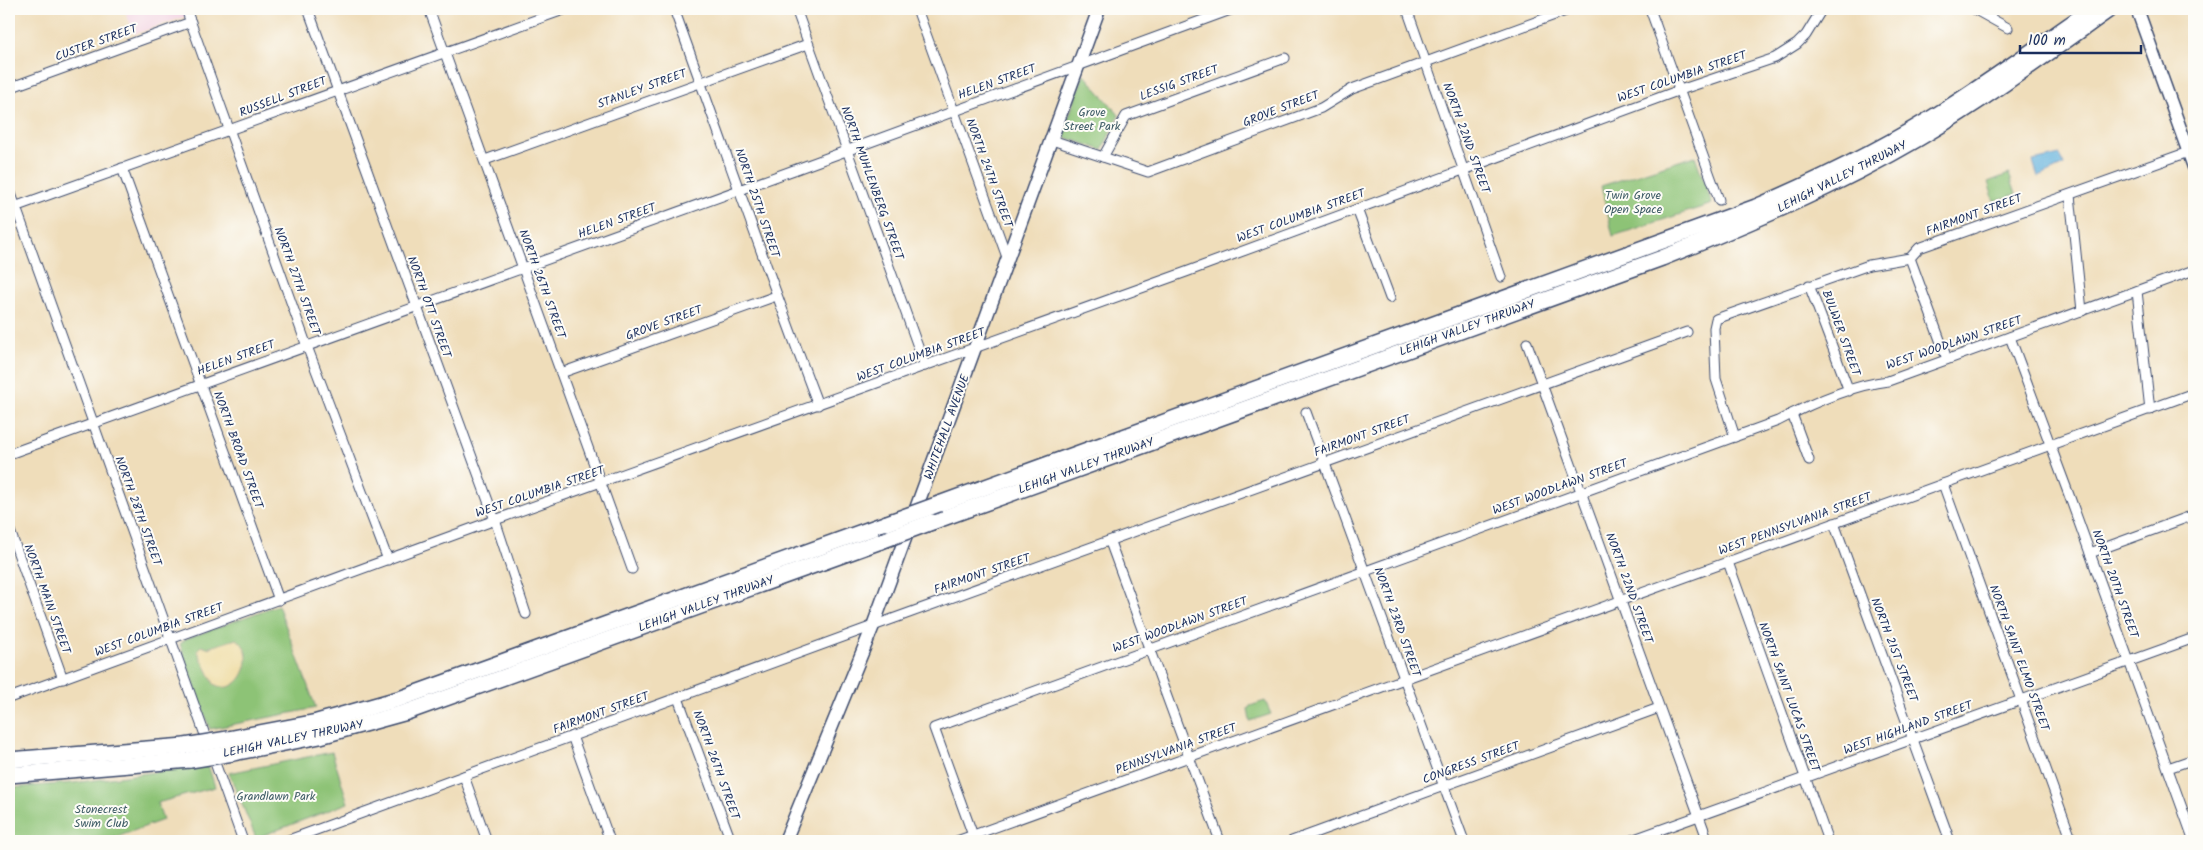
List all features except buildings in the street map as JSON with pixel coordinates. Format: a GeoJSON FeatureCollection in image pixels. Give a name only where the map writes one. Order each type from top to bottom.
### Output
{"type":"FeatureCollection","features":[{"type":"Feature","properties":{"kind":"highway","name":"LEHIGH VALLEY THRUWAY"},"geometry":{"type":"LineString","coordinates":[[9,775],[320,736],[407,712],[1662,258],[1750,222],[1839,181],[1918,139],[1993,92],[2079,25],[2092,9]]}},
{"type":"Feature","properties":{"kind":"highway","name":"LEHIGH VALLEY THRUWAY"},"geometry":{"type":"LineString","coordinates":[[231,746],[402,698],[1756,207],[1834,172],[1912,129],[2079,25],[2110,9]]}},
{"type":"Feature","properties":{"kind":"highway","name":"LEHIGH VALLEY THRUWAY"},"geometry":{"type":"LineString","coordinates":[[9,760],[188,753]]}},
{"type":"Feature","properties":{"kind":"street","name":"NORTH 27TH STREET"},"geometry":{"type":"LineString","coordinates":[[186,9],[388,560]]}},
{"type":"Feature","properties":{"kind":"street","name":"NORTH OTT STREET"},"geometry":{"type":"LineString","coordinates":[[308,9],[415,306],[495,520],[526,614]]}},
{"type":"Feature","properties":{"kind":"street","name":"NORTH 26TH STREET"},"geometry":{"type":"LineString","coordinates":[[430,9],[632,568]]}},
{"type":"Feature","properties":{"kind":"street","name":"RUSSELL STREET"},"geometry":{"type":"LineString","coordinates":[[12,208],[566,9]]}},
{"type":"Feature","properties":{"kind":"street","name":"NORTH 25TH STREET"},"geometry":{"type":"LineString","coordinates":[[674,9],[740,190],[776,296],[818,405]]}},
{"type":"Feature","properties":{"kind":"street","name":"NORTH MUHLENBERG STREET"},"geometry":{"type":"LineString","coordinates":[[796,9],[925,366]]}},
{"type":"Feature","properties":{"kind":"street","name":"NORTH 24TH STREET"},"geometry":{"type":"LineString","coordinates":[[917,9],[1008,260]]}},
{"type":"Feature","properties":{"kind":"street","name":"WHITEHALL AVENUE"},"geometry":{"type":"LineString","coordinates":[[785,841],[872,626],[1099,9]]}},
{"type":"Feature","properties":{"kind":"street","name":"HELEN STREET"},"geometry":{"type":"LineString","coordinates":[[9,454],[308,344],[740,190],[1233,9]]}},
{"type":"Feature","properties":{"kind":"street","name":"NORTH 22ND STREET"},"geometry":{"type":"LineString","coordinates":[[1406,9],[1465,170],[1501,276]]}},
{"type":"Feature","properties":{"kind":"street","name":"GROVE STREET"},"geometry":{"type":"LineString","coordinates":[[1052,140],[1148,172],[1321,108],[1352,89],[1571,9]]}},
{"type":"Feature","properties":{"kind":"street"},"geometry":{"type":"LineString","coordinates":[[1650,9],[1719,200]]}},
{"type":"Feature","properties":{"kind":"street","name":"WEST COLUMBIA STREET"},"geometry":{"type":"LineString","coordinates":[[9,698],[495,520],[601,484],[975,349],[1680,90],[1775,58],[1786,52],[1806,35],[1822,9]]}},
{"type":"Feature","properties":{"kind":"street"},"geometry":{"type":"LineString","coordinates":[[1974,9],[2008,28]]}},
{"type":"Feature","properties":{"kind":"street"},"geometry":{"type":"LineString","coordinates":[[2137,9],[2192,151],[2194,167]]}},
{"type":"Feature","properties":{"kind":"street","name":"CUSTER STREET"},"geometry":{"type":"LineString","coordinates":[[9,88],[191,22]]}},
{"type":"Feature","properties":{"kind":"street","name":"STANLEY STREET"},"geometry":{"type":"LineString","coordinates":[[485,160],[808,44]]}},
{"type":"Feature","properties":{"kind":"street","name":"LESSIG STREET"},"geometry":{"type":"LineString","coordinates":[[1103,157],[1126,116],[1285,58]]}},
{"type":"Feature","properties":{"kind":"street","name":"FAIRMONT STREET"},"geometry":{"type":"LineString","coordinates":[[1735,436],[1716,379],[1714,328],[1715,321],[1719,318],[1869,265],[1910,258],[1919,248],[2192,151]]}},
{"type":"Feature","properties":{"kind":"street","name":"NORTH BROAD STREET"},"geometry":{"type":"LineString","coordinates":[[122,168],[279,600]]}},
{"type":"Feature","properties":{"kind":"street","name":"NORTH 28TH STREET"},"geometry":{"type":"LineString","coordinates":[[9,188],[12,208],[93,423],[243,841]]}},
{"type":"Feature","properties":{"kind":"street"},"geometry":{"type":"LineString","coordinates":[[2070,195],[2082,311]]}},
{"type":"Feature","properties":{"kind":"street"},"geometry":{"type":"LineString","coordinates":[[1357,210],[1390,298]]}},
{"type":"Feature","properties":{"kind":"street"},"geometry":{"type":"LineString","coordinates":[[1910,258],[1947,359]]}},
{"type":"Feature","properties":{"kind":"street","name":"WEST WOODLAWN STREET"},"geometry":{"type":"LineString","coordinates":[[974,838],[934,728],[1778,421],[1872,382],[1888,380],[2194,270]]}},
{"type":"Feature","properties":{"kind":"street","name":"BULWER STREET"},"geometry":{"type":"LineString","coordinates":[[1809,285],[1849,391]]}},
{"type":"Feature","properties":{"kind":"street"},"geometry":{"type":"LineString","coordinates":[[2137,291],[2150,410]]}},
{"type":"Feature","properties":{"kind":"street","name":"GROVE STREET"},"geometry":{"type":"LineString","coordinates":[[561,373],[776,296]]}},
{"type":"Feature","properties":{"kind":"street","name":"FAIRMONT STREET"},"geometry":{"type":"LineString","coordinates":[[286,841],[872,626],[1110,542],[1687,332]]}},
{"type":"Feature","properties":{"kind":"street","name":"NORTH 20TH STREET"},"geometry":{"type":"LineString","coordinates":[[2010,337],[2051,444],[2194,841]]}},
{"type":"Feature","properties":{"kind":"street","name":"NORTH 22ND STREET"},"geometry":{"type":"LineString","coordinates":[[1527,343],[1708,841]]}},
{"type":"Feature","properties":{"kind":"street","name":"WEST PENNSYLVANIA STREET"},"geometry":{"type":"LineString","coordinates":[[1404,679],[2194,393]]}},
{"type":"Feature","properties":{"kind":"street","name":"NORTH 23RD STREET"},"geometry":{"type":"LineString","coordinates":[[1306,412],[1366,570],[1464,841]]}},
{"type":"Feature","properties":{"kind":"street"},"geometry":{"type":"LineString","coordinates":[[1792,414],[1809,460]]}},
{"type":"Feature","properties":{"kind":"street","name":"NORTH SAINT ELMO STREET"},"geometry":{"type":"LineString","coordinates":[[1943,484],[2072,841]]}},
{"type":"Feature","properties":{"kind":"street"},"geometry":{"type":"LineString","coordinates":[[2090,553],[2194,515]]}},
{"type":"Feature","properties":{"kind":"street","name":"NORTH 21ST STREET"},"geometry":{"type":"LineString","coordinates":[[1834,523],[1950,841]]}},
{"type":"Feature","properties":{"kind":"street","name":"NORTH MAIN STREET"},"geometry":{"type":"LineString","coordinates":[[9,528],[62,679]]}},
{"type":"Feature","properties":{"kind":"street"},"geometry":{"type":"LineString","coordinates":[[1110,542],[1220,841]]}},
{"type":"Feature","properties":{"kind":"street","name":"NORTH SAINT LUCAS STREET"},"geometry":{"type":"LineString","coordinates":[[1728,562],[1828,841]]}},
{"type":"Feature","properties":{"kind":"street","name":"WEST HIGHLAND STREET"},"geometry":{"type":"LineString","coordinates":[[1629,841],[2194,638]]}},
{"type":"Feature","properties":{"kind":"street","name":"PENNSYLVANIA STREET"},"geometry":{"type":"LineString","coordinates":[[957,841],[974,838],[1404,679]]}},
{"type":"Feature","properties":{"kind":"street","name":"NORTH 26TH STREET"},"geometry":{"type":"LineString","coordinates":[[678,698],[731,841]]}},
{"type":"Feature","properties":{"kind":"street","name":"CONGRESS STREET"},"geometry":{"type":"LineString","coordinates":[[1292,841],[1659,708]]}},
{"type":"Feature","properties":{"kind":"street"},"geometry":{"type":"LineString","coordinates":[[572,736],[610,841]]}},
{"type":"Feature","properties":{"kind":"street"},"geometry":{"type":"LineString","coordinates":[[2168,768],[2194,759]]}},
{"type":"Feature","properties":{"kind":"street"},"geometry":{"type":"LineString","coordinates":[[464,776],[487,841]]}},
{"type":"Feature","properties":{"kind":"shaded area"},"geometry":{"type":"Polygon","coordinates":[[[124,9],[194,9],[196,13],[135,34],[124,9]]]}},
{"type":"Feature","properties":{"kind":"green space","name":"Grove Street Park"},"geometry":{"type":"Polygon","coordinates":[[[1084,74],[1119,115],[1102,150],[1062,136],[1084,74]]]}},
{"type":"Feature","properties":{"kind":"green space","name":"Twin Grove Open Space"},"geometry":{"type":"Polygon","coordinates":[[[1695,156],[1712,204],[1613,236],[1601,186],[1695,156]]]}},
{"type":"Feature","properties":{"kind":"green space"},"geometry":{"type":"Polygon","coordinates":[[[2009,174],[2016,194],[1994,201],[1988,182],[2009,174]]]}},
{"type":"Feature","properties":{"kind":"green space"},"geometry":{"type":"Polygon","coordinates":[[[278,605],[316,708],[210,729],[180,644],[186,639],[278,605]]]}},
{"type":"Feature","properties":{"kind":"green space"},"geometry":{"type":"Polygon","coordinates":[[[1265,701],[1271,714],[1250,721],[1248,709],[1250,706],[1265,701]]]}},
{"type":"Feature","properties":{"kind":"green space","name":"Grandlawn Park"},"geometry":{"type":"Polygon","coordinates":[[[332,752],[348,803],[256,838],[229,773],[332,752]]]}},
{"type":"Feature","properties":{"kind":"green space","name":"Stonecrest Swim Club"},"geometry":{"type":"Polygon","coordinates":[[[208,765],[215,787],[157,803],[163,820],[106,841],[9,841],[9,788],[73,783],[208,765]]]}},
{"type":"Feature","properties":{"kind":"sand"},"geometry":{"type":"Polygon","coordinates":[[[236,639],[243,646],[247,654],[247,664],[244,673],[232,686],[223,687],[214,684],[197,650],[201,646],[207,648],[236,639]]]}},
{"type":"Feature","properties":{"kind":"water"},"geometry":{"type":"Polygon","coordinates":[[[2060,155],[2064,165],[2038,177],[2033,161],[2060,155]]]}}]}
